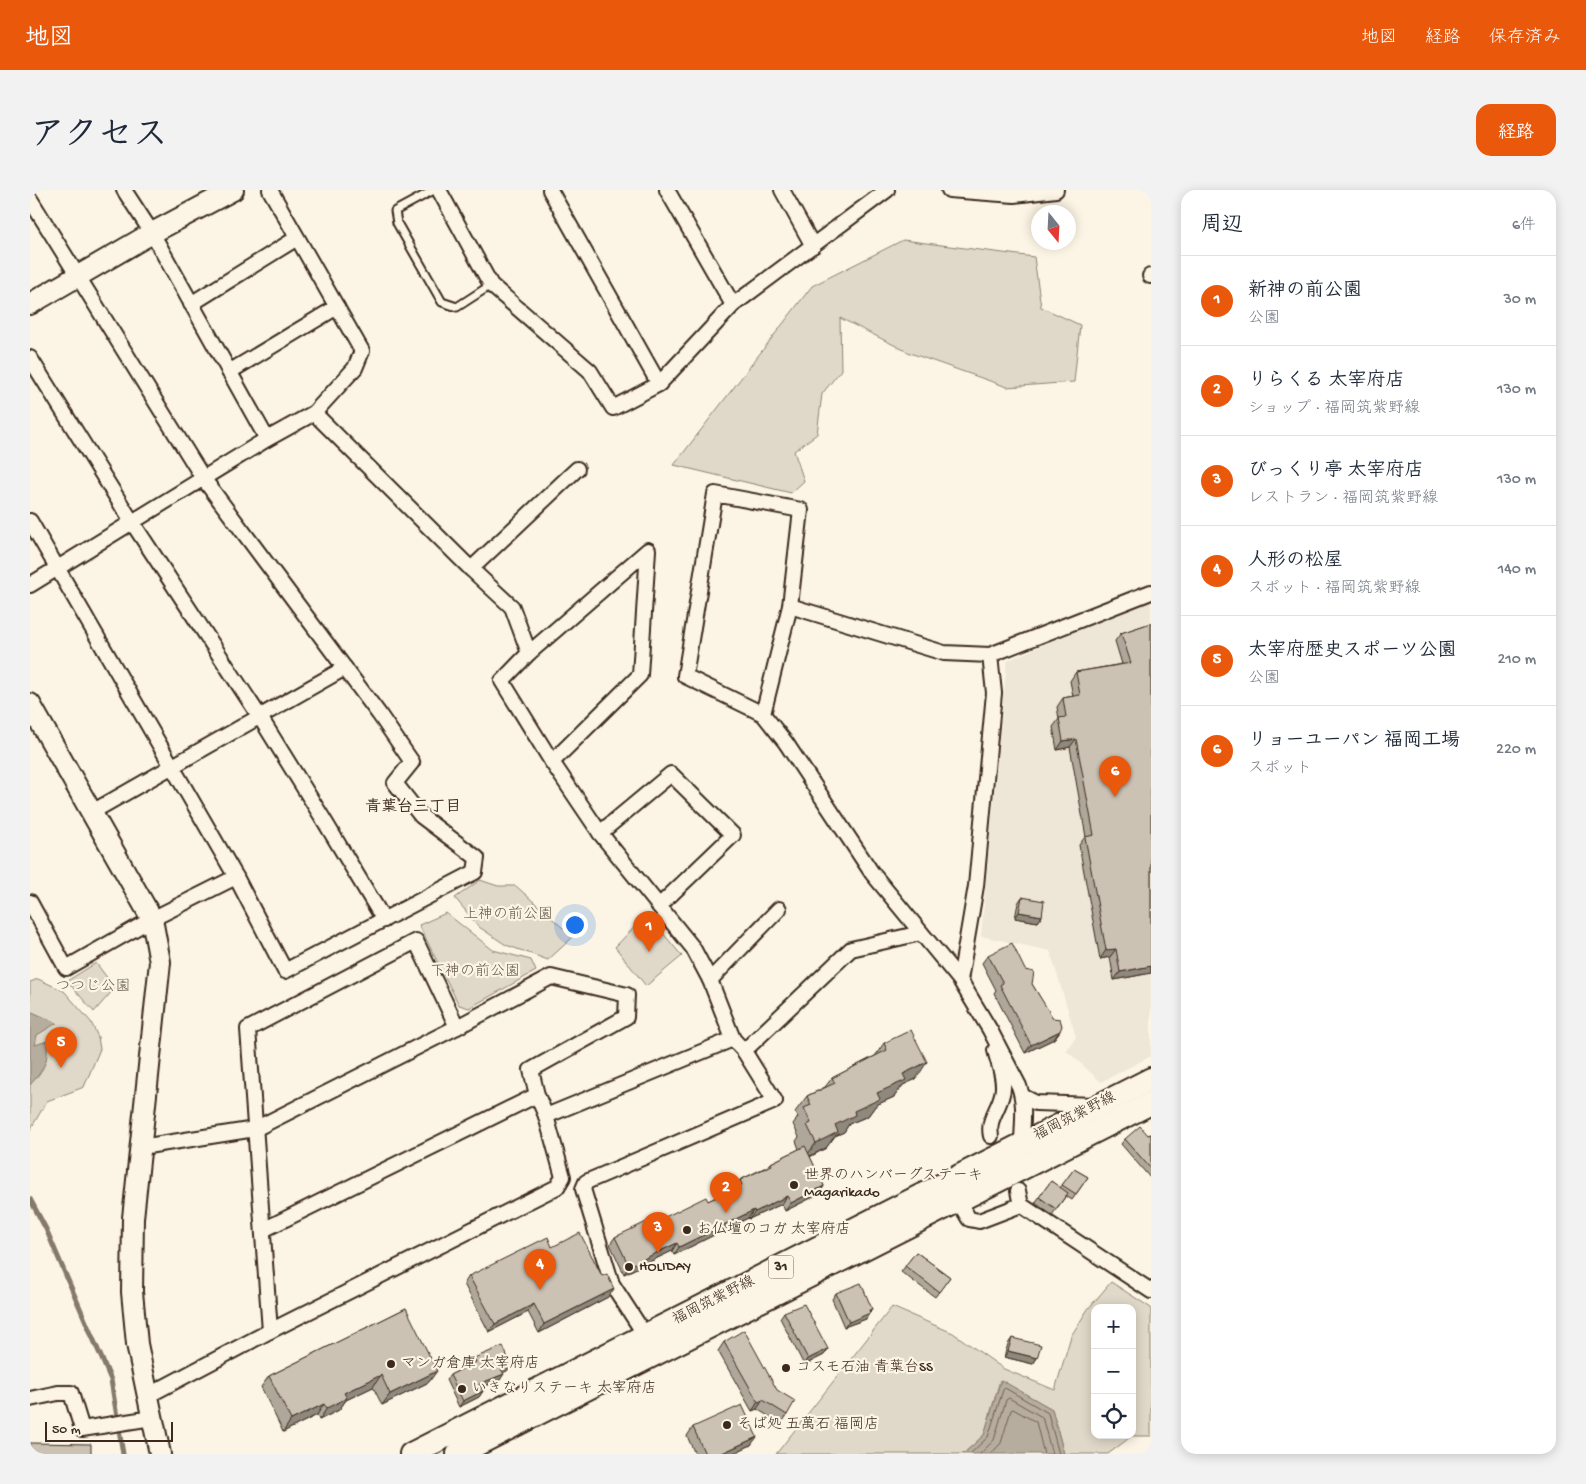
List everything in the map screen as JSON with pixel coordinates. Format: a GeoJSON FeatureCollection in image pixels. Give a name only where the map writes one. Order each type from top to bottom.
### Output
{"type":"FeatureCollection","features":[{"type":"Feature","properties":{"kind":"main road","name":"福岡筑紫野線"},"geometry":{"type":"LineString","coordinates":[[411,1454],[1151,1079]]}},
{"type":"Feature","properties":{"kind":"main road","name":"福岡筑紫野線"},"geometry":{"type":"LineString","coordinates":[[458,1454],[959,1202],[1151,1103]]}},
{"type":"Feature","properties":{"kind":"street"},"geometry":{"type":"LineString","coordinates":[[124,190],[152,232],[266,439]]}},
{"type":"Feature","properties":{"kind":"street"},"geometry":{"type":"LineString","coordinates":[[30,304],[152,232],[233,190]]}},
{"type":"Feature","properties":{"kind":"street"},"geometry":{"type":"LineString","coordinates":[[30,585],[266,439],[314,413],[355,368],[362,351],[270,190]]}},
{"type":"Feature","properties":{"kind":"street"},"geometry":{"type":"LineString","coordinates":[[439,190],[491,285],[590,371],[613,408],[659,384],[733,305],[887,190]]}},
{"type":"Feature","properties":{"kind":"street"},"geometry":{"type":"LineString","coordinates":[[550,190],[659,384]]}},
{"type":"Feature","properties":{"kind":"street"},"geometry":{"type":"LineString","coordinates":[[667,190],[733,305]]}},
{"type":"Feature","properties":{"kind":"street"},"geometry":{"type":"LineString","coordinates":[[782,190],[813,246]]}},
{"type":"Feature","properties":{"kind":"street"},"geometry":{"type":"LineString","coordinates":[[948,190],[1012,193],[1056,190]]}},
{"type":"Feature","properties":{"kind":"street"},"geometry":{"type":"LineString","coordinates":[[30,199],[203,478],[379,714],[412,762],[396,784],[421,816],[477,858],[475,872],[285,970],[236,877],[30,521]]}},
{"type":"Feature","properties":{"kind":"street"},"geometry":{"type":"LineString","coordinates":[[191,304],[297,238]]}},
{"type":"Feature","properties":{"kind":"street"},"geometry":{"type":"LineString","coordinates":[[230,372],[337,307]]}},
{"type":"Feature","properties":{"kind":"street"},"geometry":{"type":"LineString","coordinates":[[30,358],[132,522],[260,717],[384,920]]}},
{"type":"Feature","properties":{"kind":"street"},"geometry":{"type":"LineString","coordinates":[[314,413],[471,569],[512,607],[529,653]]}},
{"type":"Feature","properties":{"kind":"street"},"geometry":{"type":"LineString","coordinates":[[471,569],[577,468]]}},
{"type":"Feature","properties":{"kind":"street"},"geometry":{"type":"LineString","coordinates":[[763,714],[790,606],[801,510],[715,494],[686,676],[763,714],[786,743],[872,873],[960,980],[1013,1072],[1022,1096],[1022,1145]]}},
{"type":"Feature","properties":{"kind":"street"},"geometry":{"type":"LineString","coordinates":[[552,762],[640,675],[648,550],[529,653],[502,681],[552,762],[600,833],[693,948],[710,980],[733,1039],[744,1051],[775,1101],[586,1182],[583,1189],[612,1284],[645,1335]]}},
{"type":"Feature","properties":{"kind":"street"},"geometry":{"type":"LineString","coordinates":[[790,606],[944,653],[990,655],[1151,592]]}},
{"type":"Feature","properties":{"kind":"street"},"geometry":{"type":"LineString","coordinates":[[960,980],[976,886],[994,693],[990,655]]}},
{"type":"Feature","properties":{"kind":"street"},"geometry":{"type":"LineString","coordinates":[[92,812],[345,668]]}},
{"type":"Feature","properties":{"kind":"street"},"geometry":{"type":"LineString","coordinates":[[30,704],[152,919],[160,962],[134,1218],[132,1292],[137,1344],[160,1454]]}},
{"type":"Feature","properties":{"kind":"street"},"geometry":{"type":"LineString","coordinates":[[600,833],[671,774],[733,835],[659,906]]}},
{"type":"Feature","properties":{"kind":"street"},"geometry":{"type":"LineString","coordinates":[[30,902],[66,968],[152,919],[236,877]]}},
{"type":"Feature","properties":{"kind":"street"},"geometry":{"type":"LineString","coordinates":[[710,980],[779,909]]}},
{"type":"Feature","properties":{"kind":"street"},"geometry":{"type":"LineString","coordinates":[[744,1051],[851,949],[922,933]]}},
{"type":"Feature","properties":{"kind":"street"},"geometry":{"type":"LineString","coordinates":[[270,1331],[248,1029],[416,941],[457,1027]]}},
{"type":"Feature","properties":{"kind":"street"},"geometry":{"type":"LineString","coordinates":[[141,1146],[255,1129],[457,1027],[551,977],[627,995],[626,1017],[530,1070],[537,1095],[546,1116],[563,1178],[557,1187],[270,1331],[149,1395]]}},
{"type":"Feature","properties":{"kind":"street"},"geometry":{"type":"LineString","coordinates":[[990,1030],[1003,1081],[1003,1093],[990,1123],[991,1136]]}},
{"type":"Feature","properties":{"kind":"street"},"geometry":{"type":"LineString","coordinates":[[546,1116],[733,1039]]}},
{"type":"Feature","properties":{"kind":"street"},"geometry":{"type":"LineString","coordinates":[[263,1230],[537,1095]]}},
{"type":"Feature","properties":{"kind":"street"},"geometry":{"type":"LineString","coordinates":[[1022,1096],[1036,1103],[1098,1106]]}},
{"type":"Feature","properties":{"kind":"street"},"geometry":{"type":"LineString","coordinates":[[1018,1190],[1021,1205],[1151,1290]]}},
{"type":"Feature","properties":{"kind":"street"},"geometry":{"type":"LineString","coordinates":[[959,1202],[969,1219],[979,1221],[1021,1205]]}},
{"type":"Feature","properties":{"kind":"street"},"geometry":{"type":"LineString","coordinates":[[30,1399],[58,1393],[71,1393],[82,1429],[152,1418]]}},
{"type":"Feature","properties":{"kind":"lane"},"geometry":{"type":"LineString","coordinates":[[434,190],[395,212],[397,223],[442,302],[457,307],[491,285]]}},
{"type":"Feature","properties":{"kind":"shaded area"},"geometry":{"type":"Polygon","coordinates":[[[1151,601],[1151,1056],[1101,1082],[1066,1050],[1076,1037],[1050,951],[981,936],[1007,661],[1127,607],[1151,601]]]}},
{"type":"Feature","properties":{"kind":"green space"},"geometry":{"type":"Polygon","coordinates":[[[903,240],[1034,257],[1041,307],[1080,325],[1074,382],[1007,387],[910,353],[840,318],[841,370],[822,394],[817,434],[794,451],[804,481],[791,493],[674,465],[812,286],[903,240]]]}},
{"type":"Feature","properties":{"kind":"green space","name":"上神の前公園"},"geometry":{"type":"Polygon","coordinates":[[[480,880],[498,886],[516,886],[573,937],[548,960],[506,945],[479,927],[455,898],[480,880]]]}},
{"type":"Feature","properties":{"kind":"green space","name":"下神の前公園"},"geometry":{"type":"Polygon","coordinates":[[[446,913],[493,950],[531,960],[536,971],[469,1008],[459,1005],[419,925],[446,913]]]}},
{"type":"Feature","properties":{"kind":"green space"},"geometry":{"type":"Polygon","coordinates":[[[647,914],[682,956],[646,986],[615,947],[647,914]]]}},
{"type":"Feature","properties":{"kind":"green space","name":"つつじ公園"},"geometry":{"type":"Polygon","coordinates":[[[96,963],[115,988],[94,1012],[67,981],[96,963]]]}},
{"type":"Feature","properties":{"kind":"green space"},"geometry":{"type":"Polygon","coordinates":[[[38,979],[64,991],[91,1022],[98,1037],[100,1049],[84,1087],[47,1101],[30,1130],[30,982],[38,979]]]}},
{"type":"Feature","properties":{"kind":"green space"},"geometry":{"type":"Polygon","coordinates":[[[1111,1282],[1151,1308],[1151,1436],[1136,1436],[1136,1304],[1092,1304],[1111,1282]]]}},
{"type":"Feature","properties":{"kind":"green space"},"geometry":{"type":"Polygon","coordinates":[[[1091,1305],[1091,1439],[1128,1439],[1108,1454],[1064,1454],[1052,1409],[1000,1380],[984,1435],[963,1454],[776,1454],[892,1307],[953,1333],[1004,1369],[1055,1390],[1071,1336],[1091,1305]]]}},
{"type":"Feature","properties":{"kind":"water"},"geometry":{"type":"Polygon","coordinates":[[[30,1011],[57,1023],[37,1035],[35,1045],[47,1041],[47,1055],[42,1070],[30,1085],[30,1011]]]}},
{"type":"Feature","properties":{"kind":"water"},"geometry":{"type":"Polygon","coordinates":[[[1001,1380],[1052,1409],[1064,1454],[963,1454],[984,1435],[1001,1380]]]}},
{"type":"Feature","properties":{"kind":"building"},"geometry":{"type":"Polygon","coordinates":[[[1151,623],[1151,966],[1120,972],[1116,949],[1106,950],[1085,837],[1094,835],[1076,739],[1063,741],[1059,718],[1066,717],[1063,698],[1080,695],[1076,672],[1131,663],[1121,633],[1151,623]]]}},
{"type":"Feature","properties":{"kind":"building"},"geometry":{"type":"Polygon","coordinates":[[[1022,897],[1044,901],[1042,916],[1019,912],[1022,897]]]}},
{"type":"Feature","properties":{"kind":"building"},"geometry":{"type":"Polygon","coordinates":[[[1012,943],[1025,970],[1034,972],[1032,984],[1053,1018],[1060,1019],[1062,1026],[1060,1031],[1031,1045],[1000,985],[1003,983],[988,955],[1012,943]]]}},
{"type":"Feature","properties":{"kind":"building"},"geometry":{"type":"Polygon","coordinates":[[[911,1030],[927,1062],[903,1074],[906,1080],[877,1093],[880,1099],[854,1111],[855,1115],[835,1125],[838,1132],[816,1143],[807,1125],[811,1123],[804,1108],[811,1105],[807,1096],[835,1083],[832,1078],[887,1050],[884,1043],[911,1030]]]}},
{"type":"Feature","properties":{"kind":"building"},"geometry":{"type":"Polygon","coordinates":[[[1140,1126],[1148,1135],[1151,1134],[1151,1169],[1125,1139],[1140,1126]]]}},
{"type":"Feature","properties":{"kind":"building"},"geometry":{"type":"Polygon","coordinates":[[[805,1146],[824,1186],[791,1203],[787,1196],[679,1247],[677,1243],[629,1266],[615,1237],[659,1216],[661,1219],[706,1197],[708,1201],[742,1185],[740,1180],[772,1165],[771,1163],[805,1146]]]}},
{"type":"Feature","properties":{"kind":"building"},"geometry":{"type":"Polygon","coordinates":[[[1074,1169],[1088,1177],[1076,1194],[1062,1185],[1074,1169]]]}},
{"type":"Feature","properties":{"kind":"building"},"geometry":{"type":"Polygon","coordinates":[[[1051,1181],[1068,1193],[1056,1209],[1039,1197],[1051,1181]]]}},
{"type":"Feature","properties":{"kind":"building"},"geometry":{"type":"Polygon","coordinates":[[[580,1233],[602,1276],[607,1274],[614,1289],[544,1324],[534,1304],[495,1324],[469,1276],[548,1237],[552,1247],[580,1233]]]}},
{"type":"Feature","properties":{"kind":"building"},"geometry":{"type":"Polygon","coordinates":[[[916,1252],[950,1277],[939,1292],[905,1266],[916,1252]]]}},
{"type":"Feature","properties":{"kind":"building"},"geometry":{"type":"Polygon","coordinates":[[[861,1283],[872,1309],[869,1310],[870,1313],[849,1322],[836,1293],[861,1283]]]}},
{"type":"Feature","properties":{"kind":"building"},"geometry":{"type":"Polygon","coordinates":[[[804,1304],[828,1349],[808,1359],[784,1312],[804,1304]]]}},
{"type":"Feature","properties":{"kind":"building","name":"マンガ倉庫 太宰府店"},"geometry":{"type":"Polygon","coordinates":[[[406,1308],[437,1371],[390,1394],[381,1375],[344,1393],[347,1398],[327,1408],[324,1404],[291,1420],[269,1376],[406,1308]]]}},
{"type":"Feature","properties":{"kind":"building"},"geometry":{"type":"Polygon","coordinates":[[[744,1330],[777,1390],[795,1401],[787,1415],[763,1400],[758,1402],[724,1342],[744,1330]]]}},
{"type":"Feature","properties":{"kind":"building"},"geometry":{"type":"Polygon","coordinates":[[[1012,1338],[1041,1345],[1037,1358],[1008,1351],[1012,1338]]]}},
{"type":"Feature","properties":{"kind":"building"},"geometry":{"type":"Polygon","coordinates":[[[503,1346],[511,1365],[501,1369],[504,1374],[479,1384],[483,1391],[463,1401],[450,1375],[476,1362],[474,1358],[503,1346]]]}},
{"type":"Feature","properties":{"kind":"building","name":"そば処 五萬石 福岡店"},"geometry":{"type":"Polygon","coordinates":[[[742,1405],[757,1437],[720,1454],[705,1454],[693,1427],[742,1405]]]}},
{"type":"Feature","properties":{"kind":"building"},"geometry":{"type":"Polygon","coordinates":[[[30,1443],[91,1444],[91,1454],[30,1454],[30,1443]]]}},
{"type":"Feature","properties":{"kind":"waterway"},"geometry":{"type":"LineString","coordinates":[[30,1199],[46,1229],[111,1380],[123,1454]]}},
{"type":"Feature","properties":{"kind":"place","name":"リョーユーパン 福岡工場"},"geometry":{"type":"Point","coordinates":[1115,797]}},
{"type":"Feature","properties":{"kind":"place","name":"新神の前公園"},"geometry":{"type":"Point","coordinates":[649,952]}},
{"type":"Feature","properties":{"kind":"place","name":"太宰府歴史スポーツ公園"},"geometry":{"type":"Point","coordinates":[61,1068]}},
{"type":"Feature","properties":{"kind":"place","name":"世界のハンバーグステーキ Magarikado"},"geometry":{"type":"Point","coordinates":[794,1185]}},
{"type":"Feature","properties":{"kind":"place","name":"りらくる 太宰府店"},"geometry":{"type":"Point","coordinates":[726,1213]}},
{"type":"Feature","properties":{"kind":"place","name":"お仏壇のコガ 太宰府店"},"geometry":{"type":"Point","coordinates":[687,1230]}},
{"type":"Feature","properties":{"kind":"place","name":"びっくり亭 太宰府店"},"geometry":{"type":"Point","coordinates":[658,1253]}},
{"type":"Feature","properties":{"kind":"place","name":"HOLIDAY"},"geometry":{"type":"Point","coordinates":[629,1267]}},
{"type":"Feature","properties":{"kind":"place","name":"人形の松屋"},"geometry":{"type":"Point","coordinates":[540,1290]}},
{"type":"Feature","properties":{"kind":"place","name":"マンガ倉庫 太宰府店"},"geometry":{"type":"Point","coordinates":[391,1364]}},
{"type":"Feature","properties":{"kind":"place","name":"コスモ石油 青葉台SS"},"geometry":{"type":"Point","coordinates":[786,1368]}},
{"type":"Feature","properties":{"kind":"place","name":"いきなりステーキ 太宰府店"},"geometry":{"type":"Point","coordinates":[462,1389]}},
{"type":"Feature","properties":{"kind":"place","name":"そば処 五萬石 福岡店"},"geometry":{"type":"Point","coordinates":[727,1425]}},
{"type":"Feature","properties":{"kind":"district","name":"青葉台三丁目"},"geometry":{"type":"Point","coordinates":[413,808]}}]}
